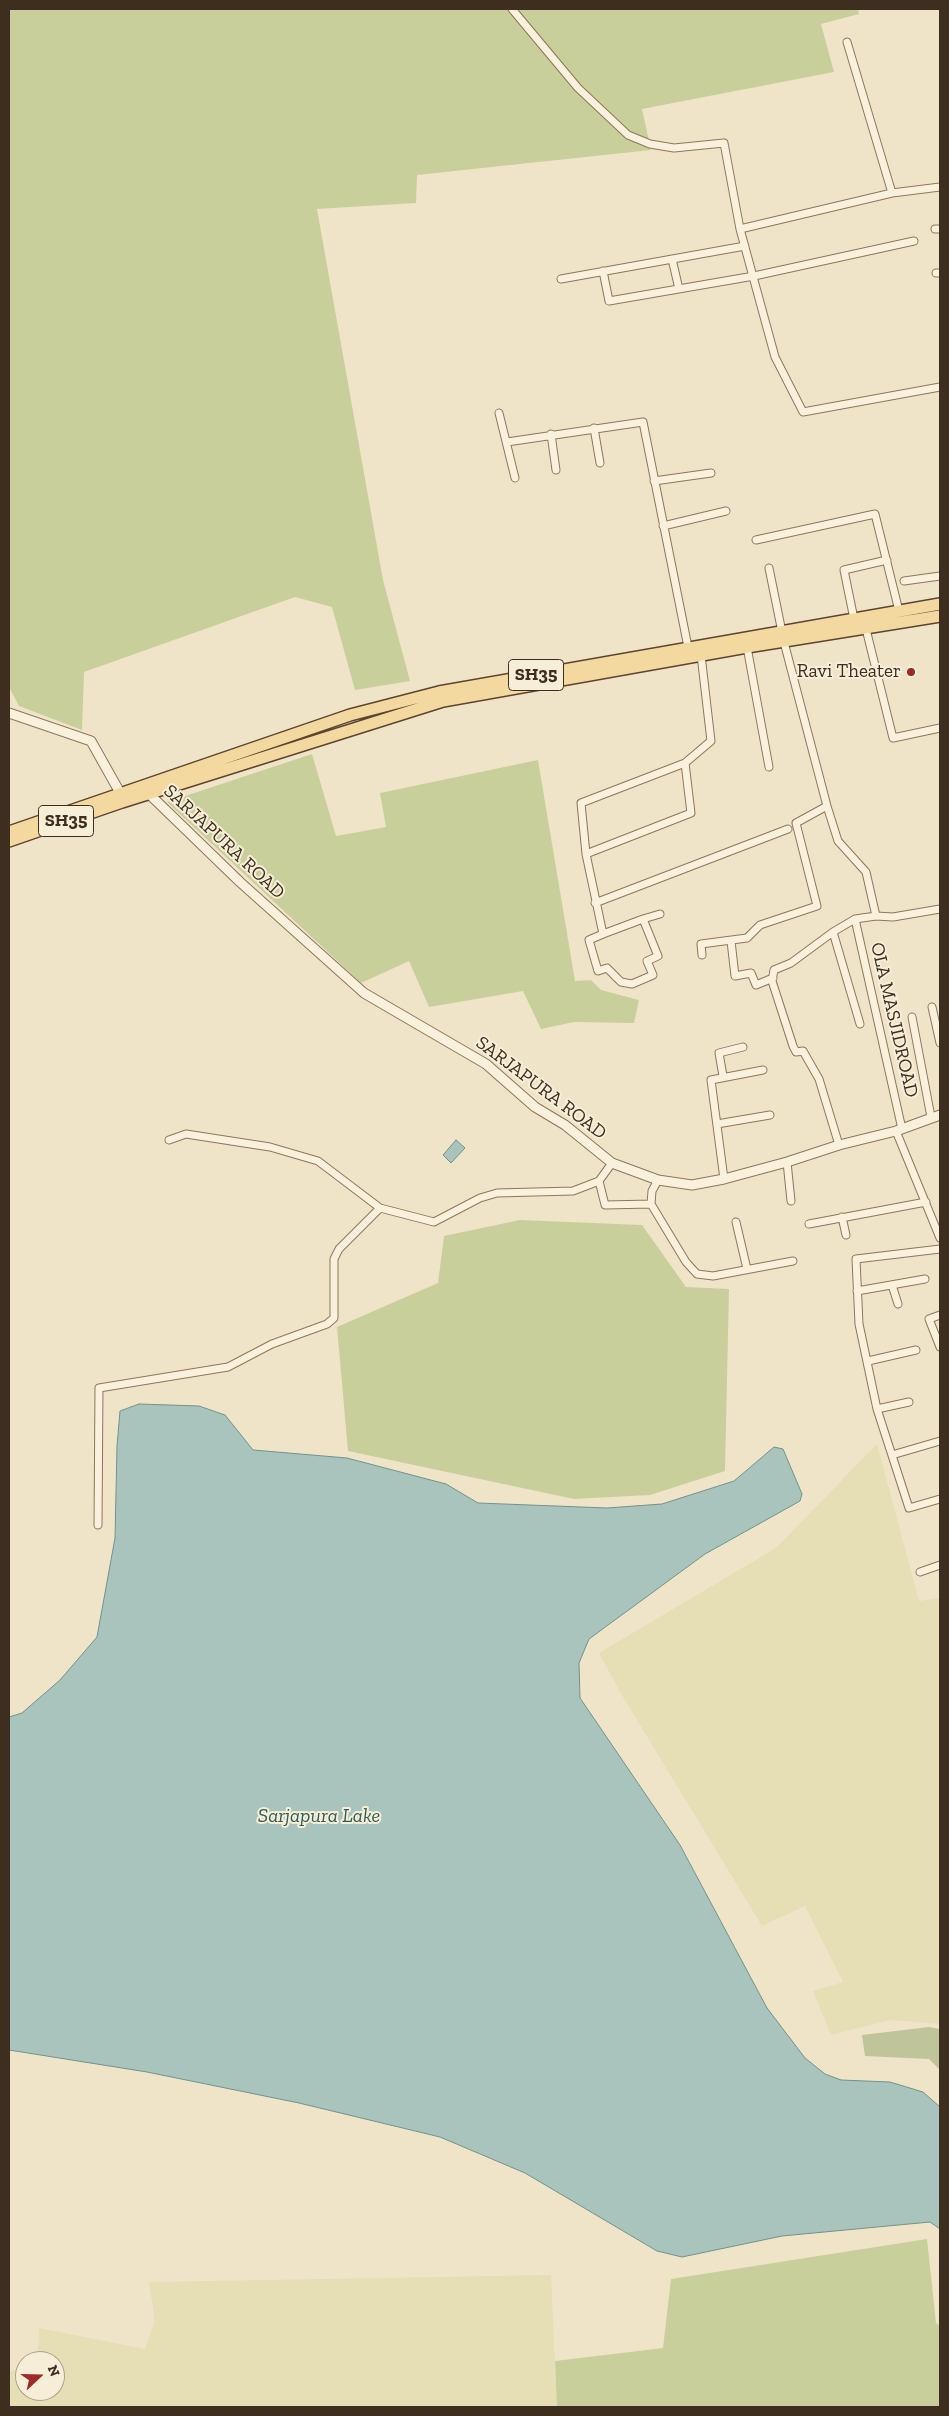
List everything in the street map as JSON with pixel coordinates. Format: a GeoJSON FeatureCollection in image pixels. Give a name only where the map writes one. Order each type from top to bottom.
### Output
{"type":"FeatureCollection","features":[{"type":"Feature","properties":{"kind":"main road","name":"SH35"},"geometry":{"type":"LineString","coordinates":[[693,654],[747,647],[854,619],[940,604]]}},
{"type":"Feature","properties":{"kind":"main road"},"geometry":{"type":"LineString","coordinates":[[928,606],[935,617]]}},
{"type":"Feature","properties":{"kind":"main road","name":"SH35"},"geometry":{"type":"LineString","coordinates":[[9,832],[443,702],[783,637],[866,629],[935,617]]}},
{"type":"Feature","properties":{"kind":"main road","name":"SH35"},"geometry":{"type":"LineString","coordinates":[[9,841],[122,797]]}},
{"type":"Feature","properties":{"kind":"street"},"geometry":{"type":"LineString","coordinates":[[512,9],[578,88],[628,135],[650,144],[674,148],[724,142],[740,229],[775,357],[803,412],[940,386]]}},
{"type":"Feature","properties":{"kind":"street"},"geometry":{"type":"LineString","coordinates":[[847,42],[892,193]]}},
{"type":"Feature","properties":{"kind":"street"},"geometry":{"type":"LineString","coordinates":[[740,229],[892,193],[940,187]]}},
{"type":"Feature","properties":{"kind":"street"},"geometry":{"type":"LineString","coordinates":[[603,271],[609,301],[754,276],[914,241]]}},
{"type":"Feature","properties":{"kind":"street"},"geometry":{"type":"LineString","coordinates":[[561,279],[745,246]]}},
{"type":"Feature","properties":{"kind":"street"},"geometry":{"type":"LineString","coordinates":[[672,259],[679,289]]}},
{"type":"Feature","properties":{"kind":"street"},"geometry":{"type":"LineString","coordinates":[[499,413],[515,478]]}},
{"type":"Feature","properties":{"kind":"street"},"geometry":{"type":"LineString","coordinates":[[506,442],[550,434],[643,422],[663,526],[711,741],[685,763],[581,803],[586,854],[603,934]]}},
{"type":"Feature","properties":{"kind":"street"},"geometry":{"type":"LineString","coordinates":[[594,428],[600,463]]}},
{"type":"Feature","properties":{"kind":"street"},"geometry":{"type":"LineString","coordinates":[[550,434],[556,470]]}},
{"type":"Feature","properties":{"kind":"street"},"geometry":{"type":"LineString","coordinates":[[654,481],[711,472]]}},
{"type":"Feature","properties":{"kind":"street"},"geometry":{"type":"LineString","coordinates":[[663,526],[726,512]]}},
{"type":"Feature","properties":{"kind":"street"},"geometry":{"type":"LineString","coordinates":[[756,540],[875,514],[899,611]]}},
{"type":"Feature","properties":{"kind":"street"},"geometry":{"type":"LineString","coordinates":[[854,619],[844,570],[886,560]]}},
{"type":"Feature","properties":{"kind":"street"},"geometry":{"type":"LineString","coordinates":[[769,568],[783,637],[826,806],[838,841],[866,872],[876,916]]}},
{"type":"Feature","properties":{"kind":"street"},"geometry":{"type":"LineString","coordinates":[[904,581],[940,576]]}},
{"type":"Feature","properties":{"kind":"street"},"geometry":{"type":"LineString","coordinates":[[866,629],[893,738],[940,728]]}},
{"type":"Feature","properties":{"kind":"street"},"geometry":{"type":"LineString","coordinates":[[747,647],[769,767]]}},
{"type":"Feature","properties":{"kind":"street"},"geometry":{"type":"LineString","coordinates":[[9,713],[91,741],[122,797]]}},
{"type":"Feature","properties":{"kind":"street"},"geometry":{"type":"LineString","coordinates":[[586,854],[691,812],[685,763]]}},
{"type":"Feature","properties":{"kind":"street","name":"SARJAPURA ROAD"},"geometry":{"type":"LineString","coordinates":[[145,790],[240,882],[364,992],[486,1064],[535,1107],[566,1125],[612,1163],[658,1180],[692,1185],[724,1179],[788,1162],[838,1144],[899,1130],[936,1116]]}},
{"type":"Feature","properties":{"kind":"street"},"geometry":{"type":"LineString","coordinates":[[702,955],[701,944],[747,938],[760,925],[817,906],[796,823],[826,806]]}},
{"type":"Feature","properties":{"kind":"street"},"geometry":{"type":"LineString","coordinates":[[596,903],[788,828]]}},
{"type":"Feature","properties":{"kind":"street"},"geometry":{"type":"LineString","coordinates":[[838,1144],[818,1079],[804,1052],[796,1052],[793,1046],[773,978],[774,970],[791,963],[833,932],[855,919],[876,916],[893,917],[940,909]]}},
{"type":"Feature","properties":{"kind":"street"},"geometry":{"type":"LineString","coordinates":[[643,920],[658,956],[647,961],[653,975],[632,984],[621,982],[607,968],[598,971],[590,940],[603,934],[660,914]]}},
{"type":"Feature","properties":{"kind":"street","name":"OLA MASJIDROAD"},"geometry":{"type":"LineString","coordinates":[[855,919],[899,1130],[940,1238]]}},
{"type":"Feature","properties":{"kind":"street"},"geometry":{"type":"LineString","coordinates":[[833,932],[860,1024]]}},
{"type":"Feature","properties":{"kind":"street"},"geometry":{"type":"LineString","coordinates":[[731,941],[735,976],[751,973],[756,985],[773,978]]}},
{"type":"Feature","properties":{"kind":"street"},"geometry":{"type":"LineString","coordinates":[[932,1007],[940,1044]]}},
{"type":"Feature","properties":{"kind":"street"},"geometry":{"type":"LineString","coordinates":[[912,1017],[936,1116]]}},
{"type":"Feature","properties":{"kind":"street"},"geometry":{"type":"LineString","coordinates":[[723,1076],[719,1052],[743,1048]]}},
{"type":"Feature","properties":{"kind":"street"},"geometry":{"type":"LineString","coordinates":[[724,1179],[711,1080],[723,1076],[763,1070]]}},
{"type":"Feature","properties":{"kind":"street"},"geometry":{"type":"LineString","coordinates":[[717,1124],[770,1115]]}},
{"type":"Feature","properties":{"kind":"street"},"geometry":{"type":"LineString","coordinates":[[169,1140],[186,1134],[270,1147],[318,1161],[380,1208],[434,1222],[480,1198],[497,1193],[573,1191],[598,1181],[612,1163]]}},
{"type":"Feature","properties":{"kind":"street"},"geometry":{"type":"LineString","coordinates":[[788,1162],[791,1201]]}},
{"type":"Feature","properties":{"kind":"street"},"geometry":{"type":"LineString","coordinates":[[658,1180],[652,1191],[651,1204],[686,1262],[697,1274],[713,1276],[793,1261]]}},
{"type":"Feature","properties":{"kind":"street"},"geometry":{"type":"LineString","coordinates":[[598,1181],[605,1205],[651,1204]]}},
{"type":"Feature","properties":{"kind":"street"},"geometry":{"type":"LineString","coordinates":[[809,1224],[926,1202]]}},
{"type":"Feature","properties":{"kind":"street"},"geometry":{"type":"LineString","coordinates":[[98,1525],[100,1388],[228,1367],[272,1344],[327,1324],[334,1318],[334,1259],[339,1249],[380,1208]]}},
{"type":"Feature","properties":{"kind":"street"},"geometry":{"type":"LineString","coordinates":[[842,1217],[846,1235]]}},
{"type":"Feature","properties":{"kind":"street"},"geometry":{"type":"LineString","coordinates":[[736,1222],[747,1269]]}},
{"type":"Feature","properties":{"kind":"street"},"geometry":{"type":"LineString","coordinates":[[940,1251],[856,1259],[859,1324],[877,1410],[909,1508],[940,1499]]}},
{"type":"Feature","properties":{"kind":"street"},"geometry":{"type":"LineString","coordinates":[[857,1291],[925,1279]]}},
{"type":"Feature","properties":{"kind":"street"},"geometry":{"type":"LineString","coordinates":[[892,1285],[898,1304]]}},
{"type":"Feature","properties":{"kind":"street"},"geometry":{"type":"LineString","coordinates":[[940,1314],[929,1319],[940,1347]]}},
{"type":"Feature","properties":{"kind":"street"},"geometry":{"type":"LineString","coordinates":[[868,1361],[916,1350]]}},
{"type":"Feature","properties":{"kind":"street"},"geometry":{"type":"LineString","coordinates":[[877,1410],[909,1402]]}},
{"type":"Feature","properties":{"kind":"street"},"geometry":{"type":"LineString","coordinates":[[892,1454],[940,1441]]}},
{"type":"Feature","properties":{"kind":"street"},"geometry":{"type":"LineString","coordinates":[[920,1572],[940,1565]]}},
{"type":"Feature","properties":{"kind":"shaded area"},"geometry":{"type":"Polygon","coordinates":[[[877,1444],[919,1601],[940,1598],[940,2024],[890,2020],[831,2035],[813,1991],[843,1982],[805,1906],[762,1926],[623,1697],[599,1653],[776,1548],[877,1444]]]}},
{"type":"Feature","properties":{"kind":"shaded area"},"geometry":{"type":"Polygon","coordinates":[[[551,2275],[557,2407],[9,2407],[9,2372],[15,2370],[15,2401],[65,2401],[65,2351],[38,2351],[39,2328],[145,2349],[155,2321],[149,2282],[551,2275]]]}},
{"type":"Feature","properties":{"kind":"green space"},"geometry":{"type":"Polygon","coordinates":[[[9,9],[858,9],[859,14],[821,24],[834,72],[642,109],[651,150],[417,175],[416,203],[317,209],[383,580],[410,681],[355,690],[332,607],[295,597],[84,672],[82,730],[19,706],[9,687],[9,9]]]}},
{"type":"Feature","properties":{"kind":"green space"},"geometry":{"type":"Polygon","coordinates":[[[312,754],[336,836],[386,827],[380,793],[538,760],[575,981],[591,980],[601,990],[639,1000],[634,1023],[574,1022],[541,1029],[523,991],[429,1007],[409,961],[361,983],[167,802],[312,754]]]}},
{"type":"Feature","properties":{"kind":"green space"},"geometry":{"type":"Polygon","coordinates":[[[520,1220],[642,1225],[686,1287],[729,1289],[725,1471],[650,1495],[574,1499],[348,1451],[337,1327],[438,1283],[444,1236],[520,1220]]]}},
{"type":"Feature","properties":{"kind":"green space"},"geometry":{"type":"Polygon","coordinates":[[[929,2027],[940,2029],[940,2070],[929,2059],[865,2056],[862,2035],[929,2027]]]}},
{"type":"Feature","properties":{"kind":"green space"},"geometry":{"type":"Polygon","coordinates":[[[927,2239],[936,2323],[940,2326],[940,2407],[557,2407],[555,2361],[663,2348],[671,2279],[927,2239]]]}},
{"type":"Feature","properties":{"kind":"water"},"geometry":{"type":"Polygon","coordinates":[[[456,1140],[465,1148],[451,1163],[443,1155],[456,1140]]]}},
{"type":"Feature","properties":{"kind":"water","name":"Sarjapura Lake"},"geometry":{"type":"Polygon","coordinates":[[[139,1404],[199,1406],[225,1415],[253,1450],[347,1458],[446,1484],[478,1503],[607,1508],[662,1504],[734,1481],[774,1447],[783,1449],[802,1494],[800,1501],[705,1554],[589,1639],[579,1663],[580,1698],[680,1845],[767,2008],[805,2058],[825,2074],[841,2080],[890,2082],[923,2092],[940,2107],[940,2229],[930,2222],[782,2236],[682,2257],[657,2251],[525,2173],[440,2137],[299,2103],[147,2072],[9,2050],[9,1717],[22,1713],[60,1680],[97,1637],[115,1538],[117,1446],[120,1411],[139,1404]]]}},
{"type":"Feature","properties":{"kind":"place","name":"Ravi Theater"},"geometry":{"type":"Point","coordinates":[911,672]}}]}
